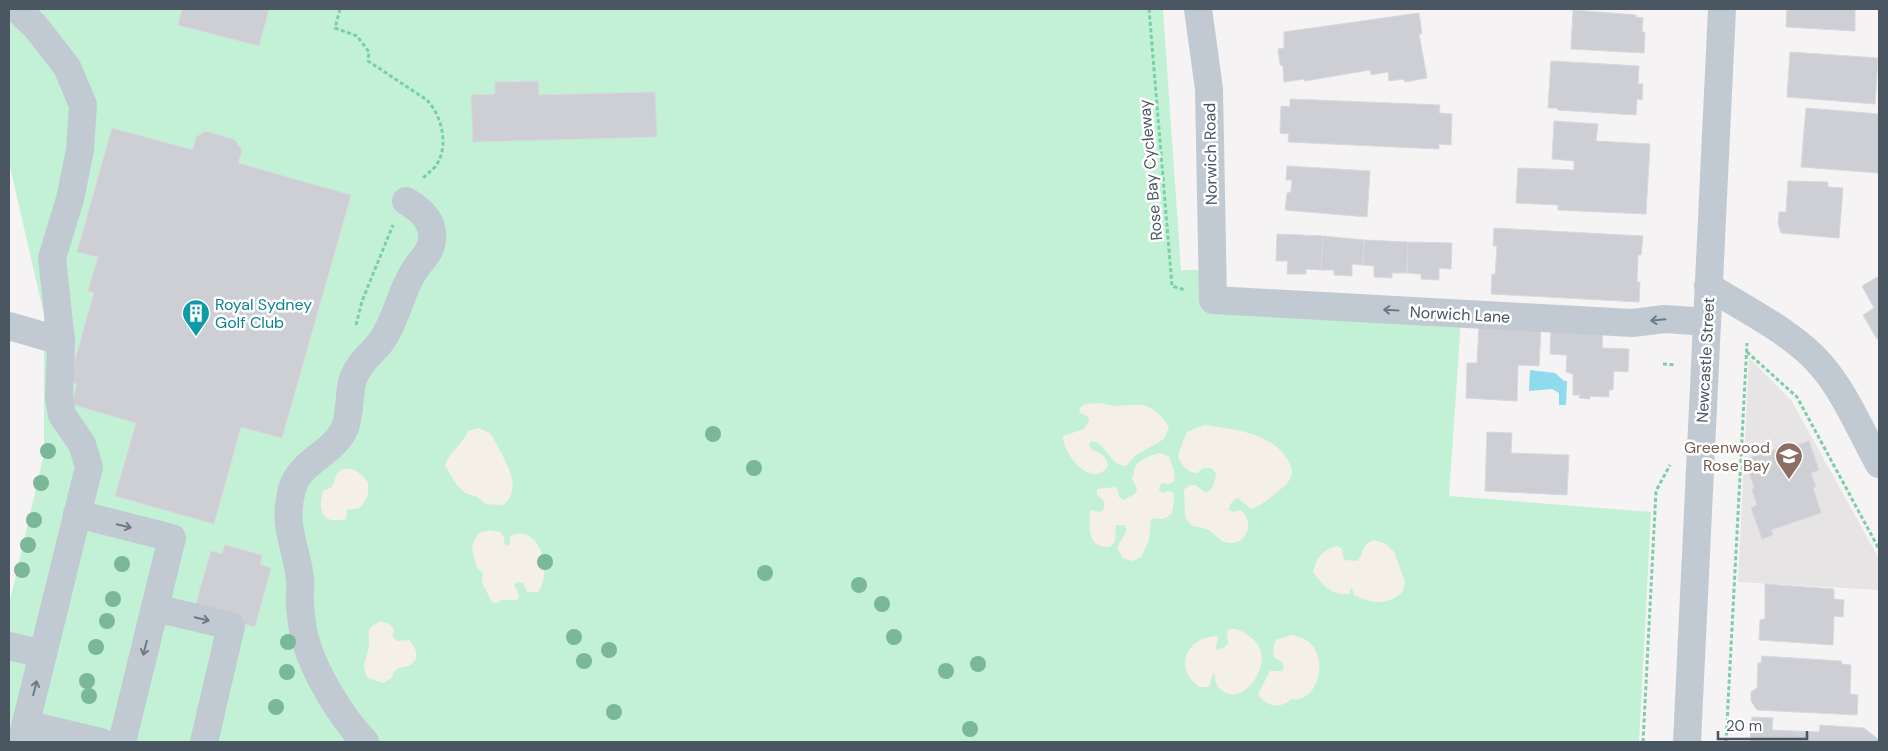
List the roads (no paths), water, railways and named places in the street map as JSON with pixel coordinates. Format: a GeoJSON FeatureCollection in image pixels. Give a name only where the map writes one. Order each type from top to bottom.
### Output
{"type":"FeatureCollection","features":[{"type":"Feature","properties":{"kind":"street"},"geometry":{"type":"LineString","coordinates":[[17,9],[35,26],[67,67],[83,104],[80,150],[70,199],[52,258],[61,341],[58,383],[62,415],[82,444],[89,467],[43,654],[31,733],[101,742]]}},
{"type":"Feature","properties":{"kind":"street","name":"Norwich Road"},"geometry":{"type":"LineString","coordinates":[[1198,9],[1209,88],[1213,300]]}},
{"type":"Feature","properties":{"kind":"street","name":"Newcastle Street"},"geometry":{"type":"LineString","coordinates":[[1687,742],[1722,9]]}},
{"type":"Feature","properties":{"kind":"street"},"geometry":{"type":"LineString","coordinates":[[364,742],[354,731],[320,677],[305,641],[300,605],[300,578],[291,540],[288,513],[293,488],[301,471],[336,441],[344,430],[353,379],[361,362],[381,341],[413,272],[427,254],[432,239],[430,224],[424,214],[406,201]]}},
{"type":"Feature","properties":{"kind":"street"},"geometry":{"type":"LineString","coordinates":[[1708,286],[1793,340],[1821,364],[1840,393],[1879,464]]}},
{"type":"Feature","properties":{"kind":"street","name":"Norwich Lane"},"geometry":{"type":"LineString","coordinates":[[1213,300],[1622,322],[1665,319],[1707,322]]}},
{"type":"Feature","properties":{"kind":"street"},"geometry":{"type":"LineString","coordinates":[[9,326],[61,341]]}},
{"type":"Feature","properties":{"kind":"street"},"geometry":{"type":"LineString","coordinates":[[75,524],[146,551]]}},
{"type":"Feature","properties":{"kind":"street"},"geometry":{"type":"LineString","coordinates":[[75,524],[172,538],[122,742]]}},
{"type":"Feature","properties":{"kind":"street"},"geometry":{"type":"LineString","coordinates":[[155,608],[231,626],[204,742]]}},
{"type":"Feature","properties":{"kind":"street"},"geometry":{"type":"LineString","coordinates":[[9,646],[43,654]]}},
{"type":"Feature","properties":{"kind":"water"},"geometry":{"type":"Polygon","coordinates":[[[1530,370],[1555,373],[1564,381],[1567,381],[1566,405],[1559,405],[1559,393],[1552,389],[1529,391],[1530,370]]]}},
{"type":"Feature","properties":{"kind":"place","name":"Royal Sydney Golf Club"},"geometry":{"type":"Point","coordinates":[196,337]}},
{"type":"Feature","properties":{"kind":"place","name":"Greenwood Rose Bay"},"geometry":{"type":"Point","coordinates":[1789,480]}}]}
